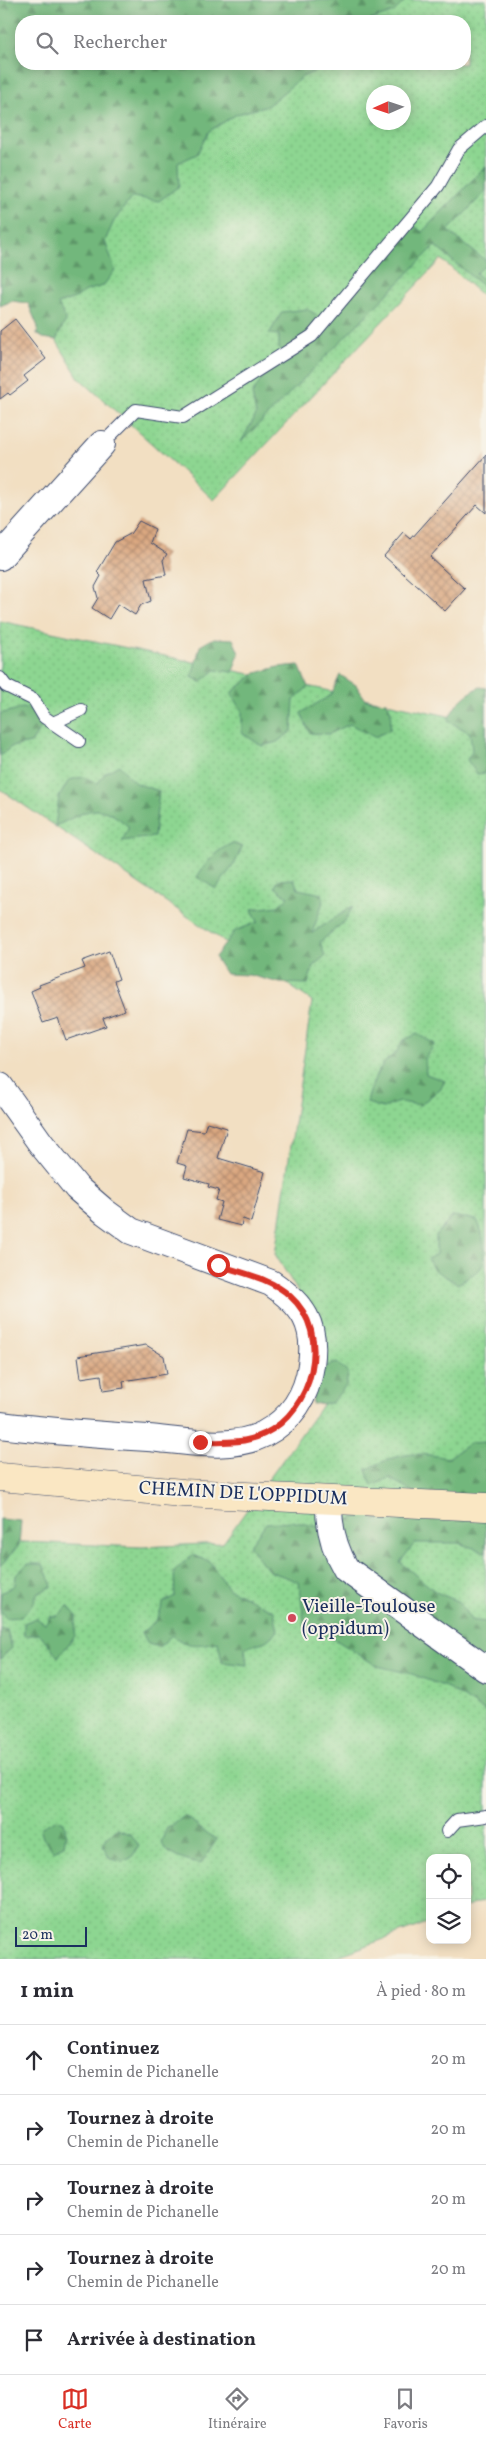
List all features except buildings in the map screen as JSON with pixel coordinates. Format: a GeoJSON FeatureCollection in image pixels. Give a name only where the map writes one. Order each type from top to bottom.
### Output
{"type":"FeatureCollection","features":[{"type":"Feature","properties":{"kind":"street"},"geometry":{"type":"LineString","coordinates":[[0,557],[102,444]]}},
{"type":"Feature","properties":{"kind":"street"},"geometry":{"type":"LineString","coordinates":[[0,1086],[42,1145],[77,1188],[131,1231],[271,1283],[290,1296],[304,1311],[312,1330],[313,1354],[309,1383],[297,1407],[264,1434],[235,1442],[200,1442],[85,1434],[0,1425]]}},
{"type":"Feature","properties":{"kind":"street","name":"CHEMIN DE L'OPPIDUM"},"geometry":{"type":"LineString","coordinates":[[0,1477],[183,1493],[486,1507]]}},
{"type":"Feature","properties":{"kind":"street"},"geometry":{"type":"LineString","coordinates":[[329,1500],[331,1533],[337,1554],[346,1569],[486,1669]]}},
{"type":"Feature","properties":{"kind":"lane"},"geometry":{"type":"LineString","coordinates":[[102,444],[136,410],[183,417],[312,336],[438,186],[459,149],[486,126]]}},
{"type":"Feature","properties":{"kind":"lane"},"geometry":{"type":"LineString","coordinates":[[0,678],[6,686],[34,700],[44,717],[79,741]]}},
{"type":"Feature","properties":{"kind":"lane"},"geometry":{"type":"LineString","coordinates":[[53,723],[80,710]]}},
{"type":"Feature","properties":{"kind":"lane"},"geometry":{"type":"LineString","coordinates":[[447,1831],[457,1820],[486,1816]]}},
{"type":"Feature","properties":{"kind":"green space"},"geometry":{"type":"Polygon","coordinates":[[[0,0],[406,0],[394,12],[385,15],[15,15],[15,70],[317,70],[302,77],[267,106],[237,114],[209,131],[197,154],[178,163],[179,186],[159,201],[132,197],[114,221],[105,241],[115,270],[103,286],[86,291],[75,298],[58,304],[66,320],[56,340],[43,338],[37,334],[38,327],[28,303],[12,301],[0,306],[0,0]]]}},
{"type":"Feature","properties":{"kind":"green space"},"geometry":{"type":"Polygon","coordinates":[[[384,0],[486,0],[486,299],[441,259],[214,500],[79,378],[29,295],[155,157],[282,70],[471,70],[471,15],[362,15],[384,0]]]}},
{"type":"Feature","properties":{"kind":"green space"},"geometry":{"type":"Polygon","coordinates":[[[486,166],[486,191],[448,231],[486,261],[486,265],[476,273],[486,282],[486,289],[435,246],[241,442],[256,415],[252,394],[263,377],[271,369],[289,361],[279,348],[279,335],[269,334],[282,312],[307,309],[325,320],[413,225],[422,232],[486,166]]]}},
{"type":"Feature","properties":{"kind":"green space"},"geometry":{"type":"Polygon","coordinates":[[[0,621],[486,724],[486,1900],[471,1906],[471,1854],[426,1854],[426,1923],[330,1959],[0,1959],[0,1541],[142,1547],[223,1543],[325,1401],[327,1340],[275,1254],[312,1001],[0,789],[0,621]]]}},
{"type":"Feature","properties":{"kind":"green space"},"geometry":{"type":"Polygon","coordinates":[[[214,638],[233,639],[239,653],[233,672],[215,670],[201,682],[192,677],[200,646],[214,638]]]}},
{"type":"Feature","properties":{"kind":"green space"},"geometry":{"type":"Polygon","coordinates":[[[299,665],[308,687],[294,700],[292,731],[277,742],[262,746],[242,733],[242,710],[231,693],[256,673],[278,667],[299,665]]]}},
{"type":"Feature","properties":{"kind":"green space"},"geometry":{"type":"Polygon","coordinates":[[[340,675],[356,685],[366,700],[387,702],[391,712],[390,730],[374,737],[350,724],[329,734],[310,733],[301,713],[331,695],[340,675]]]}},
{"type":"Feature","properties":{"kind":"green space"},"geometry":{"type":"Polygon","coordinates":[[[480,687],[486,688],[486,773],[477,774],[467,760],[472,751],[470,733],[448,721],[460,701],[480,687]]]}},
{"type":"Feature","properties":{"kind":"green space"},"geometry":{"type":"Polygon","coordinates":[[[22,708],[40,710],[42,726],[31,743],[11,747],[0,756],[0,714],[22,708]]]}},
{"type":"Feature","properties":{"kind":"green space"},"geometry":{"type":"Polygon","coordinates":[[[119,765],[135,783],[159,791],[154,837],[122,841],[129,827],[118,818],[100,810],[92,810],[55,826],[59,797],[69,780],[83,777],[98,783],[105,773],[119,765]]]}},
{"type":"Feature","properties":{"kind":"green space"},"geometry":{"type":"Polygon","coordinates":[[[233,843],[242,847],[235,863],[216,889],[197,877],[212,857],[221,849],[233,843]]]}},
{"type":"Feature","properties":{"kind":"green space"},"geometry":{"type":"Polygon","coordinates":[[[294,879],[298,889],[322,894],[324,899],[312,933],[353,906],[345,921],[320,942],[325,956],[313,966],[308,984],[280,983],[249,975],[226,974],[215,957],[235,931],[258,922],[252,909],[278,906],[288,897],[275,887],[278,880],[294,879]]]}},
{"type":"Feature","properties":{"kind":"green space"},"geometry":{"type":"Polygon","coordinates":[[[417,1034],[435,1044],[425,1058],[426,1074],[445,1081],[441,1088],[420,1105],[399,1102],[383,1108],[367,1103],[373,1082],[381,1066],[396,1052],[402,1041],[417,1034]]]}},
{"type":"Feature","properties":{"kind":"green space"},"geometry":{"type":"Polygon","coordinates":[[[453,1216],[477,1220],[484,1244],[481,1268],[458,1284],[433,1269],[428,1259],[436,1254],[436,1235],[453,1216]]]}},
{"type":"Feature","properties":{"kind":"green space"},"geometry":{"type":"Polygon","coordinates":[[[337,1363],[348,1373],[346,1386],[331,1403],[312,1404],[317,1365],[326,1366],[337,1363]]]}},
{"type":"Feature","properties":{"kind":"green space"},"geometry":{"type":"Polygon","coordinates":[[[486,1442],[486,1552],[458,1543],[415,1543],[400,1562],[436,1592],[459,1602],[471,1620],[486,1622],[486,1712],[448,1688],[412,1674],[377,1666],[336,1640],[305,1629],[299,1582],[269,1571],[249,1546],[266,1523],[291,1521],[325,1528],[418,1495],[389,1478],[372,1486],[366,1470],[377,1464],[396,1457],[415,1454],[448,1458],[470,1443],[486,1442]]]}},
{"type":"Feature","properties":{"kind":"green space"},"geometry":{"type":"Polygon","coordinates":[[[0,1519],[21,1521],[19,1545],[0,1566],[0,1519]]]}},
{"type":"Feature","properties":{"kind":"green space"},"geometry":{"type":"Polygon","coordinates":[[[192,1555],[209,1561],[229,1589],[274,1611],[278,1631],[266,1641],[245,1648],[247,1665],[222,1662],[218,1642],[194,1645],[183,1642],[172,1635],[159,1647],[148,1644],[142,1632],[156,1621],[164,1602],[175,1596],[174,1572],[192,1555]]]}},
{"type":"Feature","properties":{"kind":"green space"},"geometry":{"type":"Polygon","coordinates":[[[27,1564],[43,1564],[52,1586],[37,1594],[34,1603],[21,1617],[6,1618],[0,1609],[1,1593],[15,1585],[16,1575],[27,1564]]]}},
{"type":"Feature","properties":{"kind":"green space"},"geometry":{"type":"Polygon","coordinates":[[[68,1606],[76,1615],[75,1636],[58,1657],[40,1634],[24,1636],[24,1623],[36,1618],[45,1624],[51,1616],[58,1616],[68,1606]]]}},
{"type":"Feature","properties":{"kind":"green space"},"geometry":{"type":"Polygon","coordinates":[[[0,1628],[7,1630],[12,1648],[0,1659],[0,1628]]]}},
{"type":"Feature","properties":{"kind":"green space"},"geometry":{"type":"Polygon","coordinates":[[[184,1816],[217,1839],[201,1864],[183,1860],[173,1855],[161,1842],[167,1828],[184,1816]]]}},
{"type":"Feature","properties":{"kind":"green space"},"geometry":{"type":"Polygon","coordinates":[[[57,1819],[64,1822],[66,1833],[64,1845],[54,1851],[43,1838],[40,1828],[57,1819]]]}},
{"type":"Feature","properties":{"kind":"green space"},"geometry":{"type":"Polygon","coordinates":[[[117,1829],[131,1834],[139,1846],[131,1858],[121,1862],[110,1858],[103,1846],[107,1837],[117,1829]]]}},
{"type":"Feature","properties":{"kind":"place","name":"Vieille-Toulouse (oppidum)"},"geometry":{"type":"Point","coordinates":[292,1618]}},
{"type":"Feature","properties":{"kind":"route"},"geometry":{"type":"LineString","coordinates":[[200,1442],[235,1442],[264,1434],[281,1422],[297,1407],[309,1383],[313,1354],[312,1330],[304,1311],[290,1296],[271,1283],[218,1265]]}}]}
